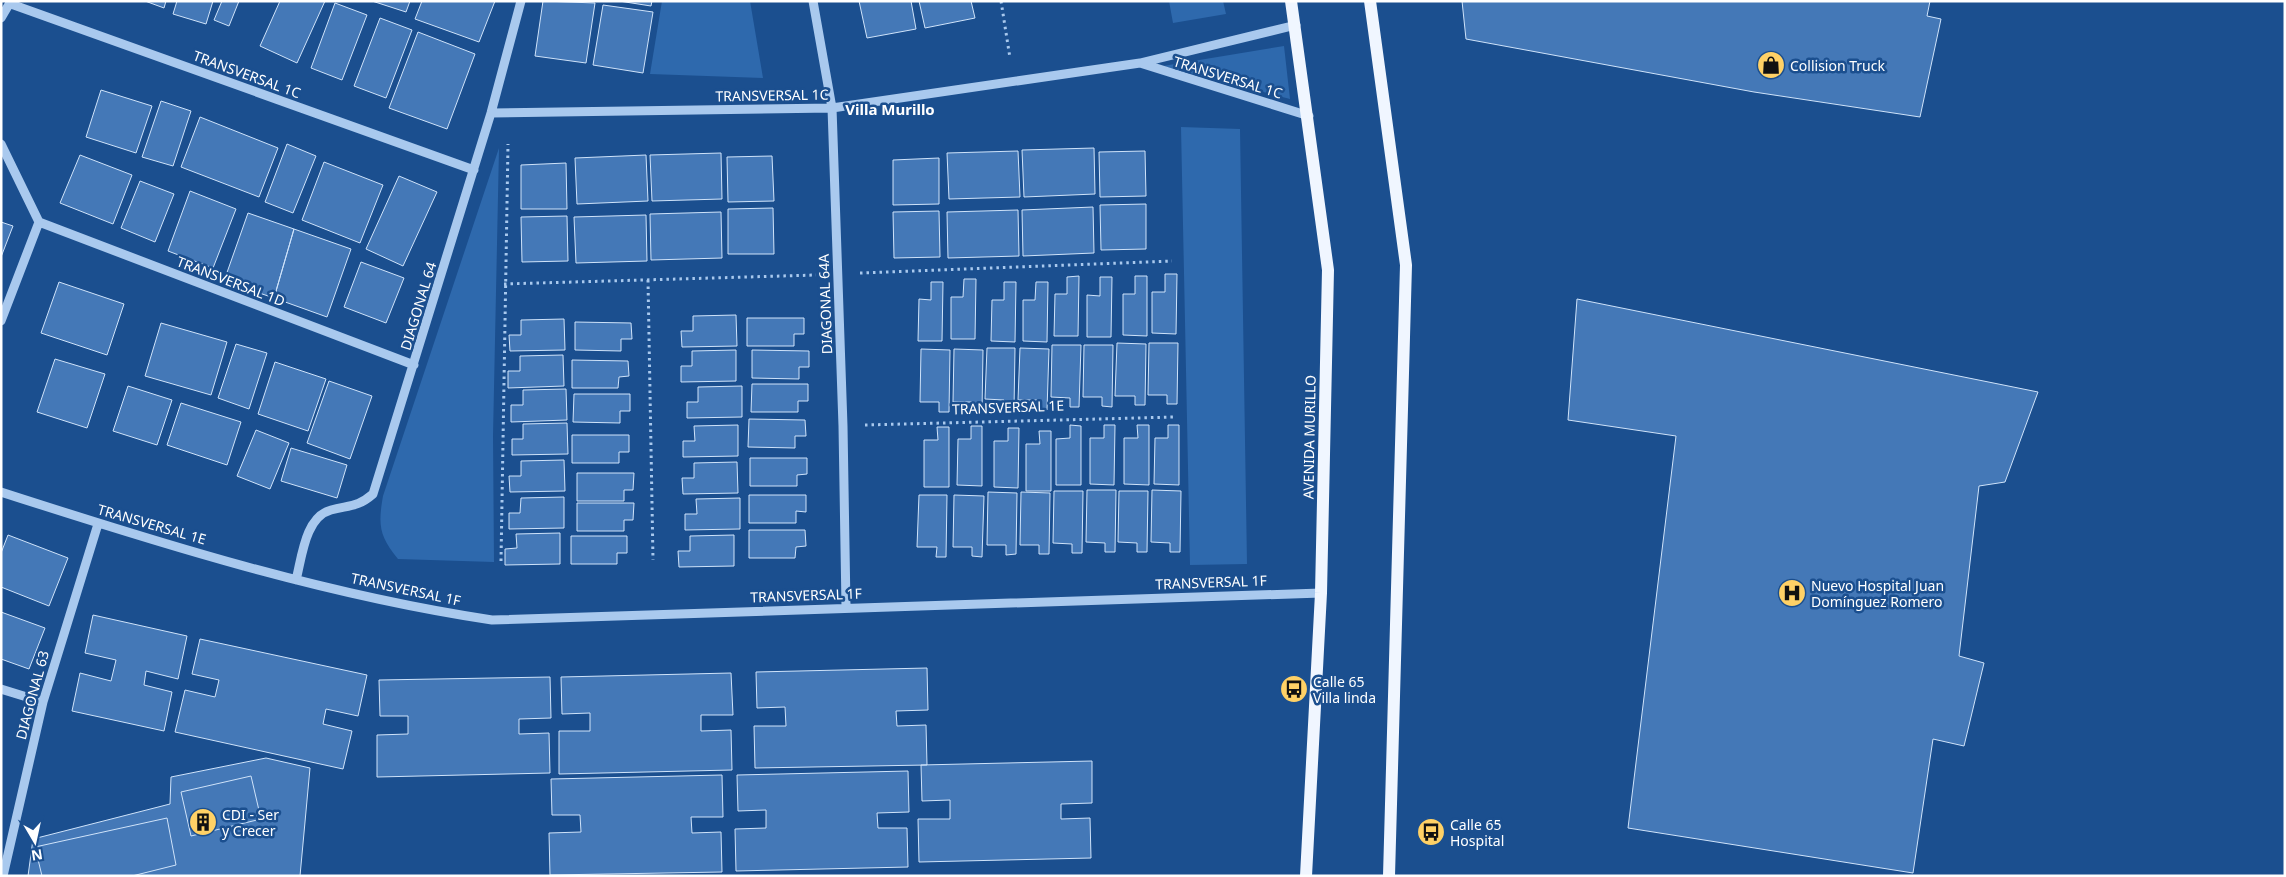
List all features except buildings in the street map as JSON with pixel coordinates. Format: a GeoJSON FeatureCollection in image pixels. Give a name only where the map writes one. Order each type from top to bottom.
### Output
{"type":"FeatureCollection","features":[{"type":"Feature","properties":{"kind":"main road","name":"AVENIDA MURILLO"},"geometry":{"type":"LineString","coordinates":[[1291,1],[1309,116],[1328,270],[1321,593],[1306,876]]}},
{"type":"Feature","properties":{"kind":"main road"},"geometry":{"type":"LineString","coordinates":[[1370,1],[1406,265],[1389,876]]}},
{"type":"Feature","properties":{"kind":"street","name":"DIAGONAL 64"},"geometry":{"type":"LineString","coordinates":[[296,580],[311,526],[318,516],[328,511],[362,504],[373,494],[474,170],[521,1]]}},
{"type":"Feature","properties":{"kind":"street","name":"DIAGONAL 64A"},"geometry":{"type":"LineString","coordinates":[[813,1],[832,108],[843,426],[846,607]]}},
{"type":"Feature","properties":{"kind":"street","name":"TRANSVERSAL 1C"},"geometry":{"type":"LineString","coordinates":[[11,2],[474,170]]}},
{"type":"Feature","properties":{"kind":"street"},"geometry":{"type":"LineString","coordinates":[[1,18],[11,2]]}},
{"type":"Feature","properties":{"kind":"street","name":"TRANSVERSAL 1C"},"geometry":{"type":"LineString","coordinates":[[491,113],[832,108],[1140,63],[1296,25]]}},
{"type":"Feature","properties":{"kind":"street","name":"TRANSVERSAL 1C"},"geometry":{"type":"LineString","coordinates":[[1140,63],[1309,116]]}},
{"type":"Feature","properties":{"kind":"street"},"geometry":{"type":"LineString","coordinates":[[1,144],[39,222],[1,321]]}},
{"type":"Feature","properties":{"kind":"street","name":"TRANSVERSAL 1D"},"geometry":{"type":"LineString","coordinates":[[39,222],[414,365]]}},
{"type":"Feature","properties":{"kind":"street","name":"TRANSVERSAL 1E"},"geometry":{"type":"LineString","coordinates":[[1,492],[98,524],[296,580]]}},
{"type":"Feature","properties":{"kind":"street","name":"DIAGONAL 63"},"geometry":{"type":"LineString","coordinates":[[3,876],[43,702],[98,524]]}},
{"type":"Feature","properties":{"kind":"street","name":"TRANSVERSAL 1F"},"geometry":{"type":"LineString","coordinates":[[296,580],[435,611],[492,620],[1321,593]]}},
{"type":"Feature","properties":{"kind":"street"},"geometry":{"type":"LineString","coordinates":[[1,689],[43,702]]}},
{"type":"Feature","properties":{"kind":"path"},"geometry":{"type":"LineString","coordinates":[[1000,1],[1014,81]]}},
{"type":"Feature","properties":{"kind":"path"},"geometry":{"type":"LineString","coordinates":[[500,561],[509,112]]}},
{"type":"Feature","properties":{"kind":"path"},"geometry":{"type":"LineString","coordinates":[[648,280],[653,560]]}},
{"type":"Feature","properties":{"kind":"path","name":"TRANSVERSAL 1E"},"geometry":{"type":"LineString","coordinates":[[843,426],[1175,417]]}},
{"type":"Feature","properties":{"kind":"shaded area"},"geometry":{"type":"Polygon","coordinates":[[[662,1],[750,1],[763,78],[650,74],[662,1]]]}},
{"type":"Feature","properties":{"kind":"shaded area"},"geometry":{"type":"Polygon","coordinates":[[[1169,1],[1223,1],[1226,14],[1173,23],[1169,1]]]}},
{"type":"Feature","properties":{"kind":"shaded area"},"geometry":{"type":"Polygon","coordinates":[[[1284,46],[1290,99],[1163,66],[1284,46]]]}},
{"type":"Feature","properties":{"kind":"shaded area"},"geometry":{"type":"Polygon","coordinates":[[[1181,127],[1240,129],[1247,564],[1190,565],[1181,127]]]}},
{"type":"Feature","properties":{"kind":"shaded area"},"geometry":{"type":"Polygon","coordinates":[[[499,148],[493,436],[494,562],[398,559],[387,544],[382,530],[383,496],[499,148]]]}},
{"type":"Feature","properties":{"kind":"place","name":"Collision Truck"},"geometry":{"type":"Point","coordinates":[1771,65]}},
{"type":"Feature","properties":{"kind":"place","name":"Nuevo Hospital Juan Domínguez Romero"},"geometry":{"type":"Point","coordinates":[1792,593]}},
{"type":"Feature","properties":{"kind":"place","name":"Calle 65 Villa linda"},"geometry":{"type":"Point","coordinates":[1294,689]}},
{"type":"Feature","properties":{"kind":"place","name":"CDI - Ser y Crecer"},"geometry":{"type":"Point","coordinates":[203,822]}},
{"type":"Feature","properties":{"kind":"place","name":"Calle 65 Hospital"},"geometry":{"type":"Point","coordinates":[1431,832]}},
{"type":"Feature","properties":{"kind":"district","name":"Villa Murillo"},"geometry":{"type":"Point","coordinates":[890,109]}}]}
